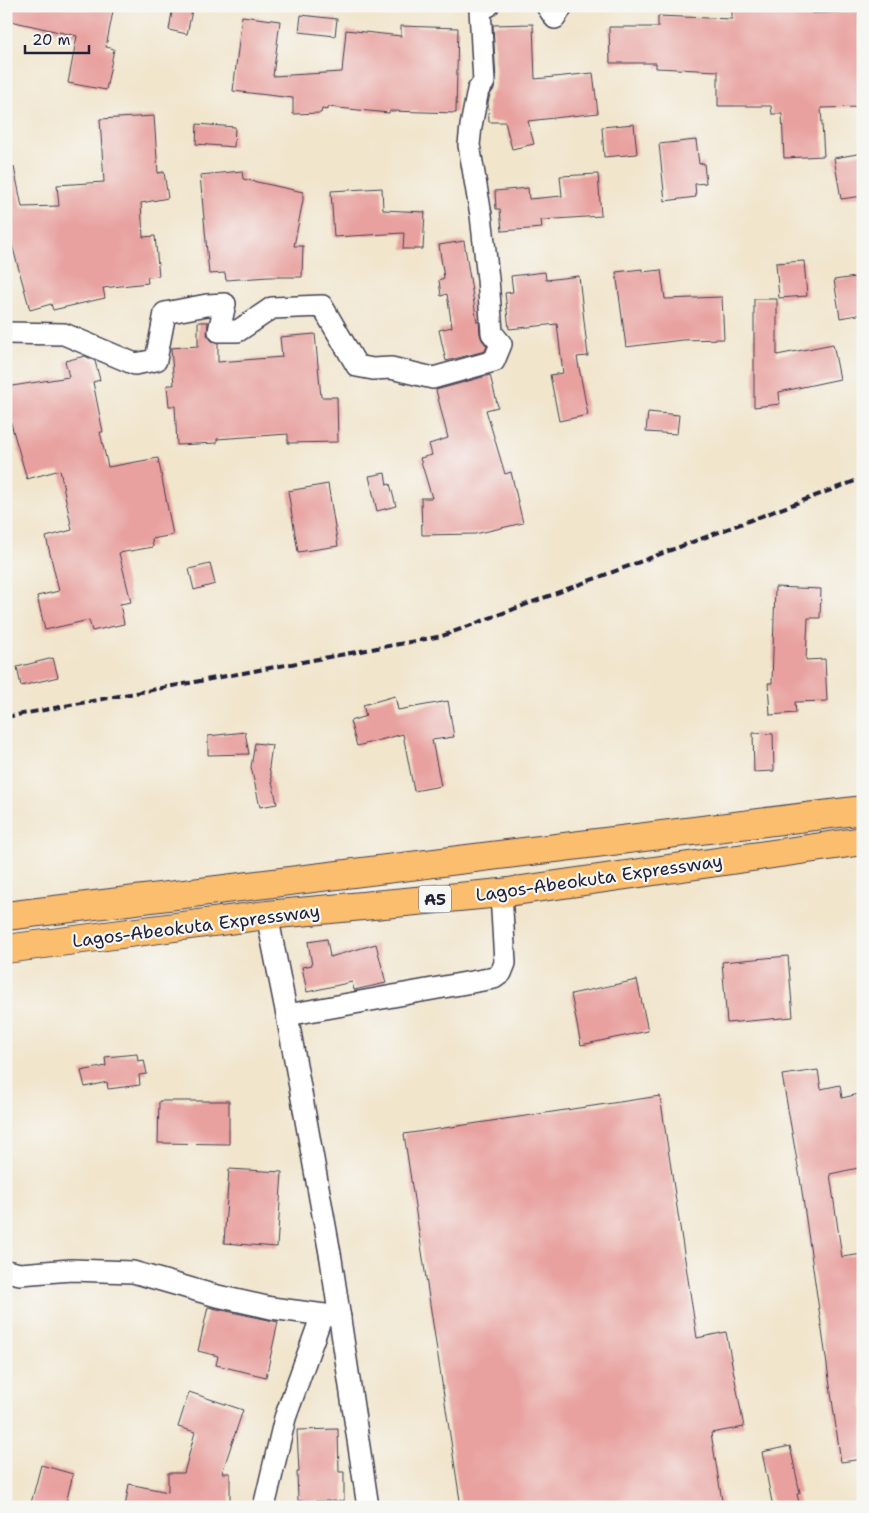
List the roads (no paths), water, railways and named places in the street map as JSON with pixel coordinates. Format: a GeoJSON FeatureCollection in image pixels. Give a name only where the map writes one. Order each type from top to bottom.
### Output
{"type":"FeatureCollection","features":[{"type":"Feature","properties":{"kind":"highway","name":"Lagos-Abeokuta Expressway"},"geometry":{"type":"LineString","coordinates":[[6,916],[863,810]]}},
{"type":"Feature","properties":{"kind":"highway","name":"Lagos-Abeokuta Expressway"},"geometry":{"type":"LineString","coordinates":[[6,949],[267,916],[501,893],[863,841]]}},
{"type":"Feature","properties":{"kind":"street"},"geometry":{"type":"LineString","coordinates":[[465,6],[484,82]]}},
{"type":"Feature","properties":{"kind":"street"},"geometry":{"type":"LineString","coordinates":[[6,333],[64,334],[135,364],[156,360],[165,313],[208,305],[225,304],[219,331],[238,331],[272,308],[322,306],[357,366],[373,369],[390,368],[433,378],[494,362],[501,344],[492,333],[481,215],[469,145],[478,90],[484,82],[480,9],[488,6]]}},
{"type":"Feature","properties":{"kind":"street"},"geometry":{"type":"LineString","coordinates":[[547,6],[555,18],[562,6]]}},
{"type":"Feature","properties":{"kind":"street"},"geometry":{"type":"LineString","coordinates":[[287,1015],[494,978],[502,973],[505,963],[501,893]]}},
{"type":"Feature","properties":{"kind":"street"},"geometry":{"type":"LineString","coordinates":[[267,916],[287,1015],[331,1259],[331,1316],[368,1507]]}},
{"type":"Feature","properties":{"kind":"street"},"geometry":{"type":"LineString","coordinates":[[6,1271],[20,1274],[71,1270],[133,1272],[213,1295],[271,1308],[331,1316]]}},
{"type":"Feature","properties":{"kind":"street"},"geometry":{"type":"LineString","coordinates":[[264,1507],[285,1418],[331,1316]]}},
{"type":"Feature","properties":{"kind":"railway"},"geometry":{"type":"LineString","coordinates":[[6,717],[442,636],[863,478]]}}]}
